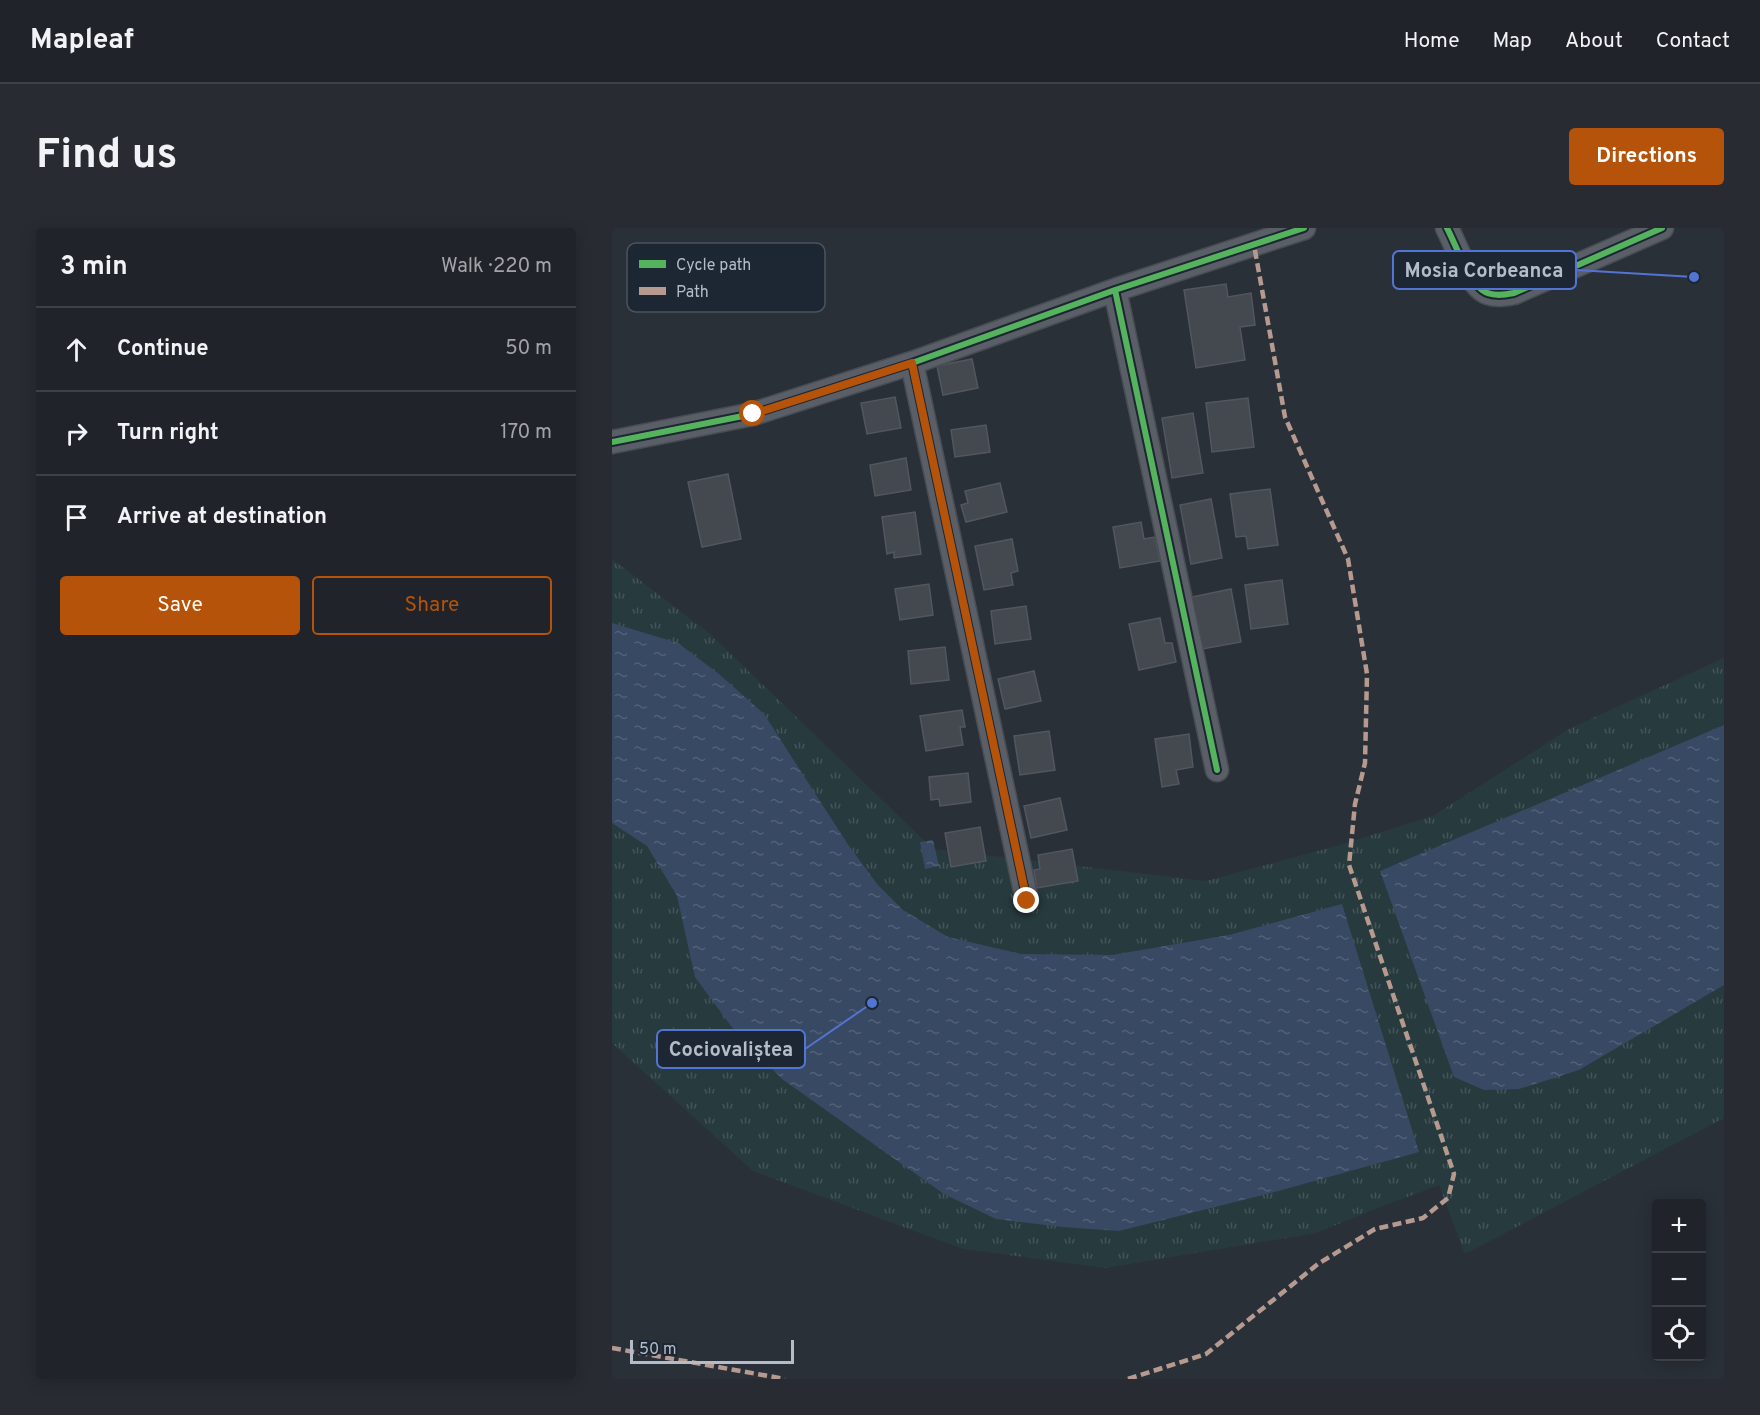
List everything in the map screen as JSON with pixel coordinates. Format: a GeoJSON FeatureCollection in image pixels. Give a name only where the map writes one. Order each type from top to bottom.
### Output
{"type":"FeatureCollection","features":[{"type":"Feature","properties":{"kind":"street"},"geometry":{"type":"LineString","coordinates":[[612,442],[753,414],[912,363],[1115,290],[1251,236],[1304,228]]}},
{"type":"Feature","properties":{"kind":"street"},"geometry":{"type":"LineString","coordinates":[[1448,228],[1471,277],[1483,291],[1501,296],[1514,293],[1628,235],[1662,228]]}},
{"type":"Feature","properties":{"kind":"street"},"geometry":{"type":"LineString","coordinates":[[1115,290],[1217,770]]}},
{"type":"Feature","properties":{"kind":"street"},"geometry":{"type":"LineString","coordinates":[[912,363],[1027,901]]}},
{"type":"Feature","properties":{"kind":"green space"},"geometry":{"type":"Polygon","coordinates":[[[612,559],[709,633],[933,849],[1206,881],[1333,847],[1433,816],[1569,729],[1724,658],[1724,1118],[1465,1254],[1439,1185],[1316,1233],[1105,1268],[963,1249],[753,1171],[612,1043],[612,559]]]}},
{"type":"Feature","properties":{"kind":"water"},"geometry":{"type":"Polygon","coordinates":[[[612,623],[678,643],[719,674],[764,714],[847,843],[877,884],[903,910],[948,937],[1021,954],[1112,955],[1229,935],[1342,904],[1419,1152],[1267,1194],[1119,1231],[996,1219],[944,1194],[782,1079],[731,1026],[695,977],[677,896],[647,846],[612,823],[612,623]]]}},
{"type":"Feature","properties":{"kind":"water"},"geometry":{"type":"Polygon","coordinates":[[[1724,725],[1724,985],[1579,1070],[1519,1089],[1484,1090],[1454,1077],[1380,871],[1724,725]]]}},
{"type":"Feature","properties":{"kind":"water"},"geometry":{"type":"Polygon","coordinates":[[[933,840],[939,866],[925,869],[920,842],[933,840]]]}},
{"type":"Feature","properties":{"kind":"building"},"geometry":{"type":"Polygon","coordinates":[[[1226,284],[1228,297],[1251,293],[1255,325],[1240,327],[1245,360],[1196,368],[1184,290],[1226,284]]]}},
{"type":"Feature","properties":{"kind":"building"},"geometry":{"type":"Polygon","coordinates":[[[972,359],[978,388],[943,395],[937,366],[972,359]]]}},
{"type":"Feature","properties":{"kind":"building"},"geometry":{"type":"Polygon","coordinates":[[[895,397],[901,428],[867,434],[861,403],[895,397]]]}},
{"type":"Feature","properties":{"kind":"building"},"geometry":{"type":"Polygon","coordinates":[[[1248,398],[1254,447],[1212,452],[1206,403],[1248,398]]]}},
{"type":"Feature","properties":{"kind":"building"},"geometry":{"type":"Polygon","coordinates":[[[1193,413],[1203,473],[1172,478],[1162,418],[1193,413]]]}},
{"type":"Feature","properties":{"kind":"building"},"geometry":{"type":"Polygon","coordinates":[[[986,425],[990,452],[955,457],[951,430],[986,425]]]}},
{"type":"Feature","properties":{"kind":"building"},"geometry":{"type":"Polygon","coordinates":[[[906,458],[911,490],[875,496],[870,465],[906,458]]]}},
{"type":"Feature","properties":{"kind":"building"},"geometry":{"type":"Polygon","coordinates":[[[728,474],[741,539],[702,547],[688,482],[728,474]]]}},
{"type":"Feature","properties":{"kind":"building"},"geometry":{"type":"Polygon","coordinates":[[[1000,483],[1007,512],[966,522],[961,505],[968,503],[965,491],[1000,483]]]}},
{"type":"Feature","properties":{"kind":"building"},"geometry":{"type":"Polygon","coordinates":[[[1270,489],[1278,545],[1248,549],[1246,536],[1236,537],[1230,494],[1270,489]]]}},
{"type":"Feature","properties":{"kind":"building"},"geometry":{"type":"Polygon","coordinates":[[[1211,499],[1222,558],[1191,564],[1180,505],[1211,499]]]}},
{"type":"Feature","properties":{"kind":"building"},"geometry":{"type":"Polygon","coordinates":[[[915,512],[921,554],[894,558],[894,552],[887,554],[882,517],[915,512]]]}},
{"type":"Feature","properties":{"kind":"building"},"geometry":{"type":"Polygon","coordinates":[[[1141,522],[1144,539],[1155,537],[1160,561],[1120,568],[1113,527],[1141,522]]]}},
{"type":"Feature","properties":{"kind":"building"},"geometry":{"type":"Polygon","coordinates":[[[1012,539],[1018,571],[1011,573],[1013,585],[984,590],[975,546],[1012,539]]]}},
{"type":"Feature","properties":{"kind":"building"},"geometry":{"type":"Polygon","coordinates":[[[1282,580],[1288,624],[1251,629],[1245,585],[1282,580]]]}},
{"type":"Feature","properties":{"kind":"building"},"geometry":{"type":"Polygon","coordinates":[[[929,584],[933,615],[900,620],[895,589],[929,584]]]}},
{"type":"Feature","properties":{"kind":"building"},"geometry":{"type":"Polygon","coordinates":[[[1231,589],[1241,642],[1197,650],[1187,598],[1231,589]]]}},
{"type":"Feature","properties":{"kind":"building"},"geometry":{"type":"Polygon","coordinates":[[[1026,606],[1031,639],[995,644],[991,611],[1026,606]]]}},
{"type":"Feature","properties":{"kind":"building"},"geometry":{"type":"Polygon","coordinates":[[[1160,618],[1165,643],[1172,643],[1176,662],[1139,670],[1129,624],[1160,618]]]}},
{"type":"Feature","properties":{"kind":"building"},"geometry":{"type":"Polygon","coordinates":[[[945,647],[949,680],[911,684],[908,651],[945,647]]]}},
{"type":"Feature","properties":{"kind":"building"},"geometry":{"type":"Polygon","coordinates":[[[1034,671],[1041,701],[1005,709],[998,679],[1034,671]]]}},
{"type":"Feature","properties":{"kind":"building"},"geometry":{"type":"Polygon","coordinates":[[[962,710],[965,727],[960,727],[963,745],[926,751],[920,716],[962,710]]]}},
{"type":"Feature","properties":{"kind":"building"},"geometry":{"type":"Polygon","coordinates":[[[1049,731],[1055,770],[1020,775],[1014,736],[1049,731]]]}},
{"type":"Feature","properties":{"kind":"building"},"geometry":{"type":"Polygon","coordinates":[[[1189,734],[1193,767],[1176,770],[1179,784],[1162,787],[1155,739],[1189,734]]]}},
{"type":"Feature","properties":{"kind":"building"},"geometry":{"type":"Polygon","coordinates":[[[968,773],[971,802],[940,806],[939,799],[931,800],[929,777],[968,773]]]}},
{"type":"Feature","properties":{"kind":"building"},"geometry":{"type":"Polygon","coordinates":[[[1060,798],[1067,830],[1031,838],[1024,806],[1060,798]]]}},
{"type":"Feature","properties":{"kind":"building"},"geometry":{"type":"Polygon","coordinates":[[[980,827],[986,861],[951,867],[945,833],[980,827]]]}},
{"type":"Feature","properties":{"kind":"building"},"geometry":{"type":"Polygon","coordinates":[[[1072,849],[1078,881],[1037,888],[1034,870],[1040,869],[1038,855],[1072,849]]]}},
{"type":"Feature","properties":{"kind":"marked path"},"geometry":{"type":"LineString","coordinates":[[1128,1379],[1206,1354],[1318,1264],[1375,1229],[1423,1218],[1448,1198],[1454,1174],[1349,865],[1355,804],[1365,763],[1367,674],[1348,559],[1285,417],[1254,245]]}},
{"type":"Feature","properties":{"kind":"marked path"},"geometry":{"type":"LineString","coordinates":[[612,1348],[785,1379]]}},
{"type":"Feature","properties":{"kind":"cycle path"},"geometry":{"type":"LineString","coordinates":[[612,442],[753,414],[912,363],[1115,290],[1304,228]]}},
{"type":"Feature","properties":{"kind":"cycle path"},"geometry":{"type":"LineString","coordinates":[[1447,228],[1467,270],[1477,285],[1489,294],[1498,295],[1514,293],[1662,228]]}},
{"type":"Feature","properties":{"kind":"cycle path"},"geometry":{"type":"LineString","coordinates":[[1115,290],[1217,770]]}},
{"type":"Feature","properties":{"kind":"cycle path"},"geometry":{"type":"LineString","coordinates":[[912,363],[1027,901]]}},
{"type":"Feature","properties":{"kind":"place","name":"Mosia Corbeanca"},"geometry":{"type":"Point","coordinates":[1694,277]}},
{"type":"Feature","properties":{"kind":"place","name":"Cociovaliștea"},"geometry":{"type":"Point","coordinates":[872,1003]}},
{"type":"Feature","properties":{"kind":"route"},"geometry":{"type":"LineString","coordinates":[[753,414],[912,363],[1027,901]]}}]}
